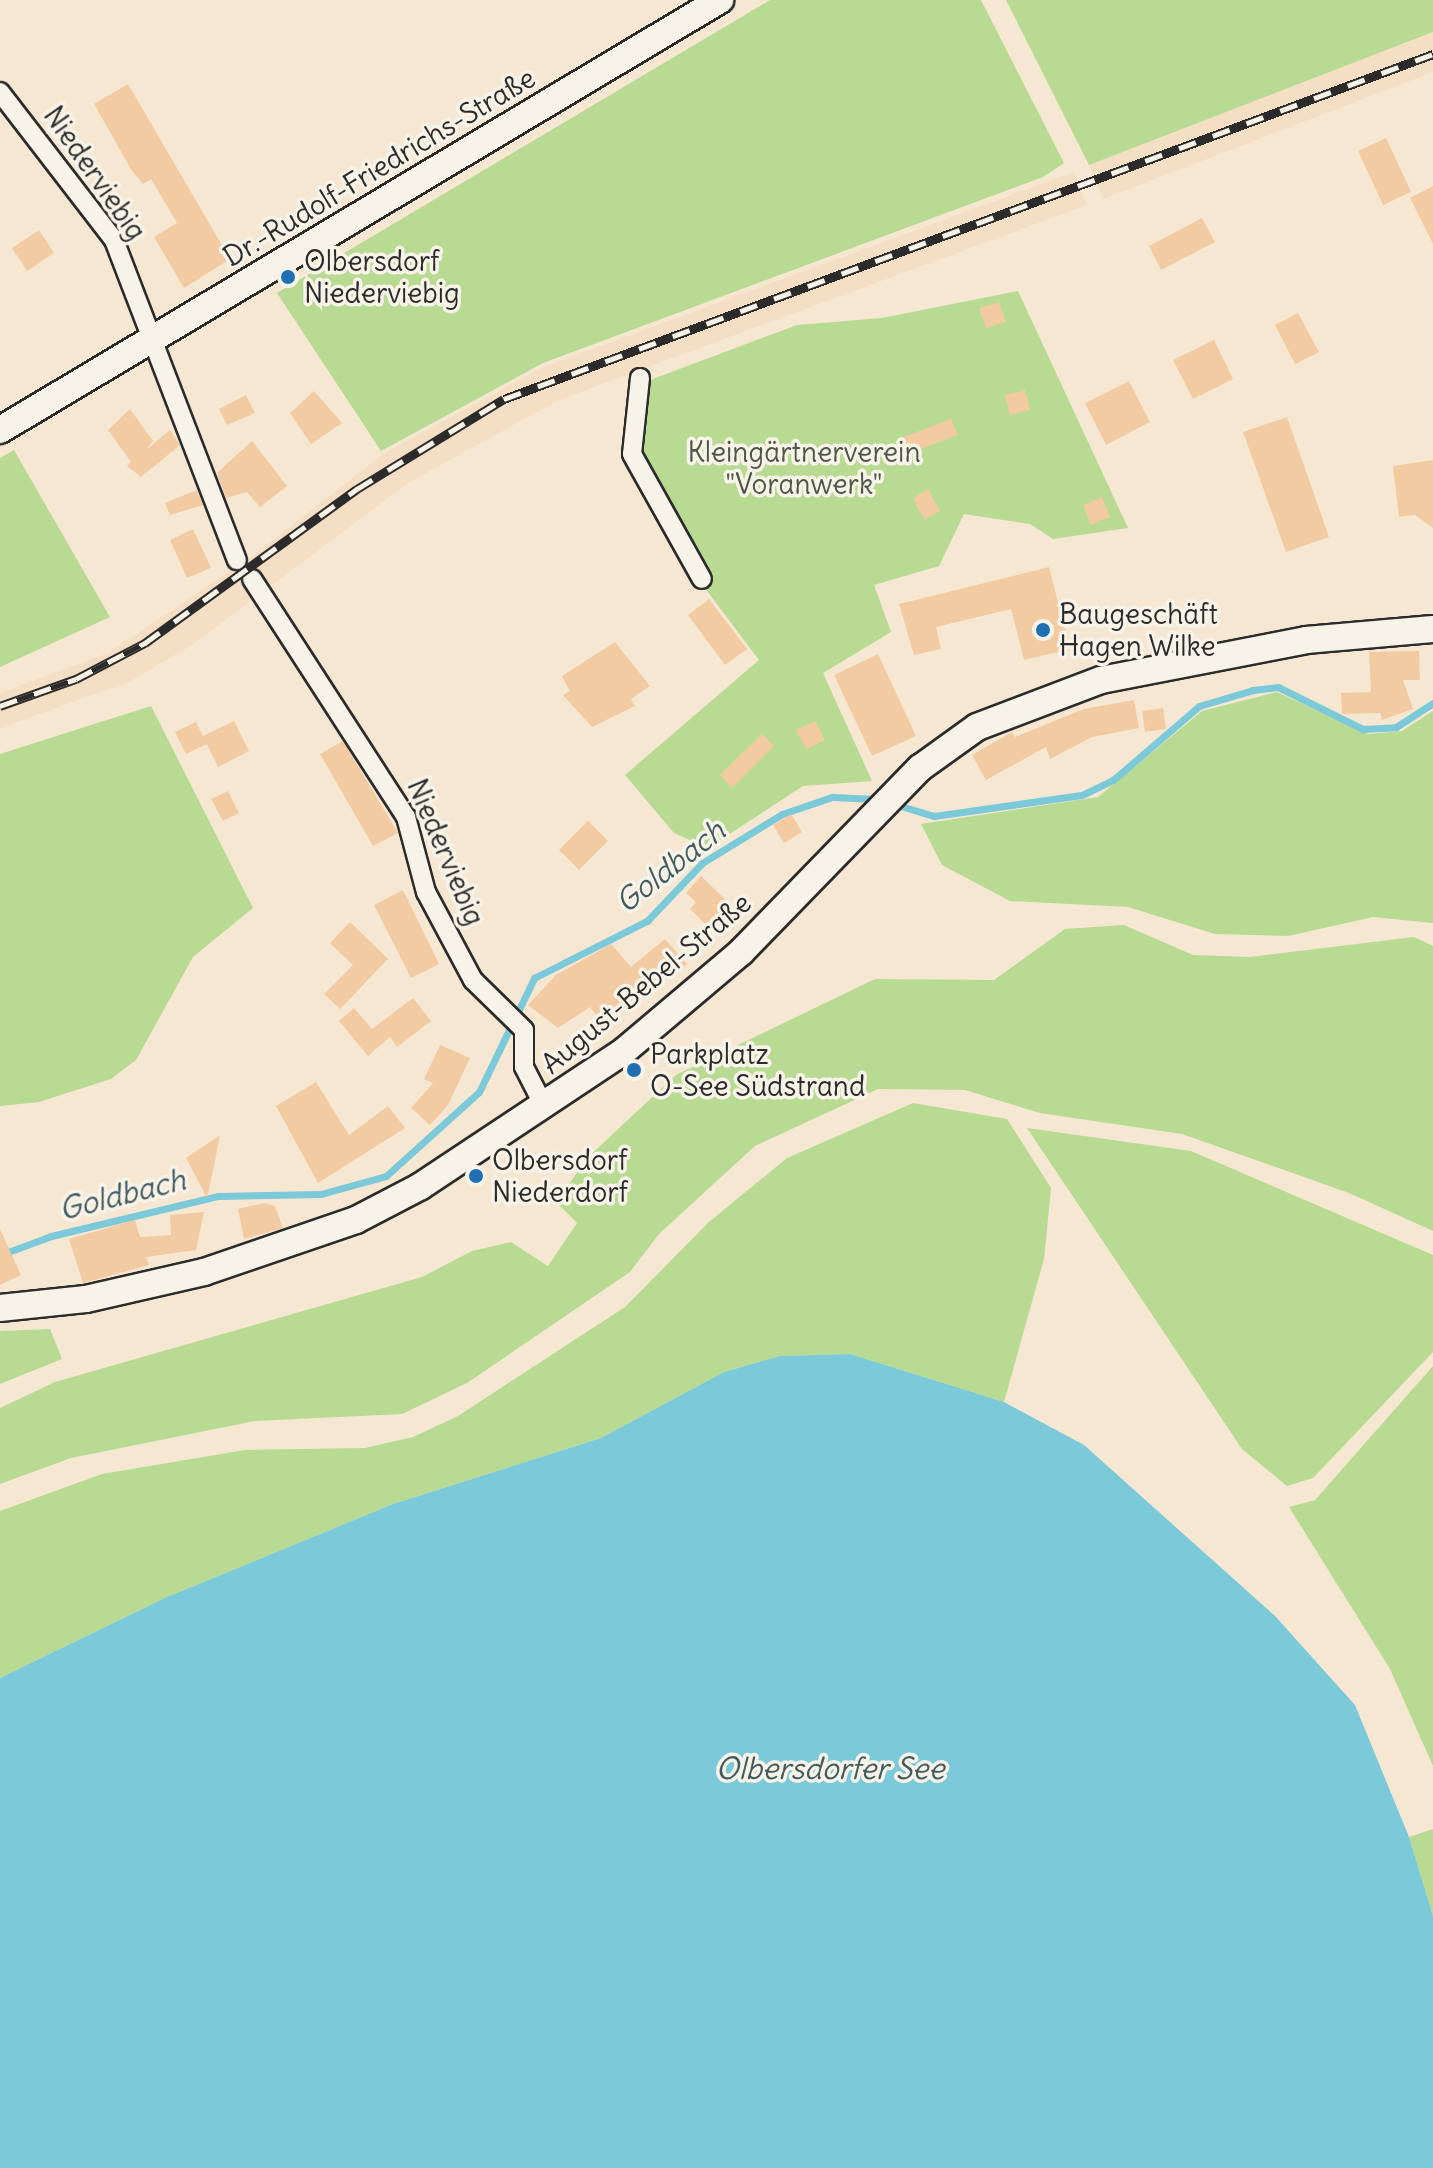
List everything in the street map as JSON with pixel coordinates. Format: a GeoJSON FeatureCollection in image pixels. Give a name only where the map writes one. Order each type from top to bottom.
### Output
{"type":"FeatureCollection","features":[{"type":"Feature","properties":{"kind":"street","name":"Dr.-Rudolf-Friedrichs-Straße"},"geometry":{"type":"LineString","coordinates":[[0,430],[720,0]]}},
{"type":"Feature","properties":{"kind":"street","name":"Niederviebig"},"geometry":{"type":"LineString","coordinates":[[0,92],[114,240],[149,342],[237,560]]}},
{"type":"Feature","properties":{"kind":"street"},"geometry":{"type":"LineString","coordinates":[[640,378],[632,454],[702,579]]}},
{"type":"Feature","properties":{"kind":"street","name":"Niederviebig"},"geometry":{"type":"LineString","coordinates":[[252,579],[406,817],[426,892],[473,980],[524,1030],[524,1067],[545,1108]]}},
{"type":"Feature","properties":{"kind":"street","name":"August-Bebel-Straße"},"geometry":{"type":"LineString","coordinates":[[0,1308],[130,1292],[301,1242],[387,1205],[545,1108],[741,952],[884,804],[950,742],[977,727],[1101,680],[1306,640],[1433,629]]}},
{"type":"Feature","properties":{"kind":"shaded area"},"geometry":{"type":"Polygon","coordinates":[[[1433,32],[1433,72],[1103,199],[1089,165],[1433,32]]]}},
{"type":"Feature","properties":{"kind":"shaded area"},"geometry":{"type":"Polygon","coordinates":[[[1074,172],[1087,205],[559,400],[408,483],[192,645],[129,682],[0,728],[0,693],[108,653],[251,557],[383,454],[543,367],[1074,172]]]}},
{"type":"Feature","properties":{"kind":"green space"},"geometry":{"type":"Polygon","coordinates":[[[770,0],[981,0],[1064,163],[1043,177],[543,363],[381,451],[277,293],[770,0]]]}},
{"type":"Feature","properties":{"kind":"green space"},"geometry":{"type":"Polygon","coordinates":[[[1006,0],[1433,0],[1433,32],[1089,165],[1006,0]]]}},
{"type":"Feature","properties":{"kind":"green space","name":"Kleingärtnerverein \"Voranwerk\""},"geometry":{"type":"Polygon","coordinates":[[[1018,291],[1128,528],[1053,539],[1030,524],[964,514],[939,566],[874,585],[891,632],[823,673],[872,781],[803,786],[708,848],[674,833],[625,775],[759,660],[689,567],[632,454],[642,383],[797,325],[882,318],[1018,291]]]}},
{"type":"Feature","properties":{"kind":"green space"},"geometry":{"type":"Polygon","coordinates":[[[14,450],[110,617],[0,667],[0,458],[14,450]]]}},
{"type":"Feature","properties":{"kind":"green space"},"geometry":{"type":"Polygon","coordinates":[[[1277,692],[1368,734],[1402,731],[1433,711],[1433,923],[1373,917],[1288,936],[1215,934],[1128,907],[1010,901],[942,865],[921,824],[1098,797],[1202,711],[1277,692]]]}},
{"type":"Feature","properties":{"kind":"green space"},"geometry":{"type":"Polygon","coordinates":[[[151,706],[253,908],[193,957],[136,1060],[111,1079],[39,1102],[0,1106],[0,754],[151,706]]]}},
{"type":"Feature","properties":{"kind":"green space"},"geometry":{"type":"Polygon","coordinates":[[[1124,925],[1193,955],[1250,957],[1414,937],[1433,946],[1433,1231],[1349,1193],[1182,1134],[1040,1113],[965,1090],[878,1089],[755,1146],[659,1234],[630,1272],[467,1383],[402,1414],[255,1421],[71,1458],[0,1484],[0,1408],[55,1382],[422,1277],[472,1251],[511,1242],[548,1266],[577,1223],[557,1203],[585,1160],[676,1075],[875,979],[994,980],[1065,929],[1124,925]]]}},
{"type":"Feature","properties":{"kind":"green space"},"geometry":{"type":"Polygon","coordinates":[[[913,1103],[1007,1119],[1051,1188],[1044,1259],[1004,1402],[850,1354],[780,1356],[724,1372],[601,1438],[393,1504],[167,1597],[0,1678],[0,1511],[102,1474],[245,1450],[365,1448],[413,1437],[458,1416],[625,1307],[709,1222],[787,1158],[913,1103]]]}},
{"type":"Feature","properties":{"kind":"green space"},"geometry":{"type":"Polygon","coordinates":[[[1027,1128],[1191,1151],[1433,1255],[1433,1352],[1313,1478],[1287,1486],[1242,1449],[1027,1128]]]}},
{"type":"Feature","properties":{"kind":"green space"},"geometry":{"type":"Polygon","coordinates":[[[50,1329],[62,1359],[0,1384],[0,1331],[50,1329]]]}},
{"type":"Feature","properties":{"kind":"green space"},"geometry":{"type":"Polygon","coordinates":[[[1433,1366],[1433,1766],[1390,1669],[1289,1507],[1315,1500],[1433,1366]]]}},
{"type":"Feature","properties":{"kind":"green space"},"geometry":{"type":"Polygon","coordinates":[[[1433,1829],[1433,1916],[1409,1837],[1433,1829]]]}},
{"type":"Feature","properties":{"kind":"water","name":"Olbersdorfer See"},"geometry":{"type":"Polygon","coordinates":[[[850,1354],[1004,1402],[1084,1445],[1275,1616],[1355,1705],[1409,1837],[1433,1916],[1433,2168],[0,2168],[0,1678],[167,1597],[393,1504],[601,1438],[724,1372],[780,1356],[850,1354]]]}},
{"type":"Feature","properties":{"kind":"building"},"geometry":{"type":"Polygon","coordinates":[[[128,84],[230,259],[184,288],[154,237],[177,223],[151,179],[143,184],[132,171],[94,104],[128,84]]]}},
{"type":"Feature","properties":{"kind":"building"},"geometry":{"type":"Polygon","coordinates":[[[1386,138],[1411,192],[1383,205],[1358,151],[1386,138]]]}},
{"type":"Feature","properties":{"kind":"building"},"geometry":{"type":"Polygon","coordinates":[[[1433,186],[1433,244],[1410,198],[1433,186]]]}},
{"type":"Feature","properties":{"kind":"building"},"geometry":{"type":"Polygon","coordinates":[[[1202,218],[1215,242],[1161,270],[1149,246],[1202,218]]]}},
{"type":"Feature","properties":{"kind":"building"},"geometry":{"type":"Polygon","coordinates":[[[39,230],[54,253],[27,271],[12,248],[39,230]]]}},
{"type":"Feature","properties":{"kind":"building"},"geometry":{"type":"Polygon","coordinates":[[[999,302],[1006,322],[986,328],[979,308],[999,302]]]}},
{"type":"Feature","properties":{"kind":"building"},"geometry":{"type":"Polygon","coordinates":[[[1298,313],[1319,352],[1295,364],[1275,325],[1298,313]]]}},
{"type":"Feature","properties":{"kind":"building"},"geometry":{"type":"Polygon","coordinates":[[[1214,340],[1233,379],[1193,399],[1173,360],[1214,340]]]}},
{"type":"Feature","properties":{"kind":"building"},"geometry":{"type":"Polygon","coordinates":[[[1129,381],[1150,422],[1106,445],[1085,403],[1129,381]]]}},
{"type":"Feature","properties":{"kind":"building"},"geometry":{"type":"Polygon","coordinates":[[[1025,390],[1030,410],[1010,415],[1005,395],[1025,390]]]}},
{"type":"Feature","properties":{"kind":"building"},"geometry":{"type":"Polygon","coordinates":[[[314,391],[342,423],[311,444],[290,413],[314,391]]]}},
{"type":"Feature","properties":{"kind":"building"},"geometry":{"type":"Polygon","coordinates":[[[246,395],[255,413],[227,425],[219,409],[246,395]]]}},
{"type":"Feature","properties":{"kind":"building"},"geometry":{"type":"Polygon","coordinates":[[[130,409],[153,441],[146,450],[170,430],[180,445],[141,477],[127,466],[131,462],[108,430],[130,409]]]}},
{"type":"Feature","properties":{"kind":"building"},"geometry":{"type":"Polygon","coordinates":[[[1287,417],[1329,537],[1286,552],[1243,432],[1287,417]]]}},
{"type":"Feature","properties":{"kind":"building"},"geometry":{"type":"Polygon","coordinates":[[[951,419],[958,435],[904,455],[898,439],[951,419]]]}},
{"type":"Feature","properties":{"kind":"building"},"geometry":{"type":"Polygon","coordinates":[[[252,441],[287,486],[260,507],[247,492],[226,498],[217,473],[252,441]]]}},
{"type":"Feature","properties":{"kind":"building"},"geometry":{"type":"Polygon","coordinates":[[[1433,460],[1433,528],[1415,515],[1399,517],[1393,466],[1433,460]]]}},
{"type":"Feature","properties":{"kind":"building"},"geometry":{"type":"Polygon","coordinates":[[[928,489],[940,511],[924,520],[913,498],[928,489]]]}},
{"type":"Feature","properties":{"kind":"building"},"geometry":{"type":"Polygon","coordinates":[[[197,490],[203,505],[170,515],[165,503],[197,490]]]}},
{"type":"Feature","properties":{"kind":"building"},"geometry":{"type":"Polygon","coordinates":[[[1102,497],[1110,517],[1091,525],[1083,505],[1102,497]]]}},
{"type":"Feature","properties":{"kind":"building"},"geometry":{"type":"Polygon","coordinates":[[[193,529],[211,568],[187,578],[170,540],[193,529]]]}},
{"type":"Feature","properties":{"kind":"building"},"geometry":{"type":"Polygon","coordinates":[[[1049,567],[1070,649],[1024,660],[1011,609],[936,627],[941,649],[914,655],[899,604],[1049,567]]]}},
{"type":"Feature","properties":{"kind":"building"},"geometry":{"type":"Polygon","coordinates":[[[709,599],[747,649],[725,665],[688,615],[709,599]]]}},
{"type":"Feature","properties":{"kind":"building"},"geometry":{"type":"Polygon","coordinates":[[[615,642],[650,686],[631,699],[635,706],[592,727],[563,695],[570,691],[562,676],[615,642]]]}},
{"type":"Feature","properties":{"kind":"building"},"geometry":{"type":"Polygon","coordinates":[[[1419,651],[1420,680],[1403,680],[1413,709],[1382,720],[1380,713],[1342,714],[1341,693],[1371,692],[1369,652],[1419,651]]]}},
{"type":"Feature","properties":{"kind":"building"},"geometry":{"type":"Polygon","coordinates":[[[878,654],[916,736],[872,756],[834,675],[878,654]]]}},
{"type":"Feature","properties":{"kind":"building"},"geometry":{"type":"Polygon","coordinates":[[[1134,700],[1139,728],[1092,737],[1050,759],[1046,747],[986,780],[972,755],[1012,732],[1015,737],[1084,709],[1134,700]]]}},
{"type":"Feature","properties":{"kind":"building"},"geometry":{"type":"Polygon","coordinates":[[[1163,708],[1166,729],[1145,732],[1142,711],[1163,708]]]}},
{"type":"Feature","properties":{"kind":"building"},"geometry":{"type":"Polygon","coordinates":[[[234,721],[249,751],[218,767],[203,736],[234,721]]]}},
{"type":"Feature","properties":{"kind":"building"},"geometry":{"type":"Polygon","coordinates":[[[815,721],[825,740],[806,749],[796,730],[815,721]]]}},
{"type":"Feature","properties":{"kind":"building"},"geometry":{"type":"Polygon","coordinates":[[[196,722],[207,744],[186,754],[175,732],[196,722]]]}},
{"type":"Feature","properties":{"kind":"building"},"geometry":{"type":"Polygon","coordinates":[[[762,734],[774,746],[732,788],[720,775],[762,734]]]}},
{"type":"Feature","properties":{"kind":"building"},"geometry":{"type":"Polygon","coordinates":[[[343,741],[398,833],[373,846],[320,754],[343,741]]]}},
{"type":"Feature","properties":{"kind":"building"},"geometry":{"type":"Polygon","coordinates":[[[228,791],[239,813],[223,821],[211,799],[228,791]]]}},
{"type":"Feature","properties":{"kind":"building"},"geometry":{"type":"Polygon","coordinates":[[[791,814],[802,832],[784,843],[773,825],[791,814]]]}},
{"type":"Feature","properties":{"kind":"building"},"geometry":{"type":"Polygon","coordinates":[[[588,821],[608,841],[579,870],[559,850],[588,821]]]}},
{"type":"Feature","properties":{"kind":"building"},"geometry":{"type":"Polygon","coordinates":[[[701,876],[732,906],[709,928],[690,909],[696,902],[686,893],[701,876]]]}},
{"type":"Feature","properties":{"kind":"building"},"geometry":{"type":"Polygon","coordinates":[[[403,890],[439,964],[411,978],[374,905],[403,890]]]}},
{"type":"Feature","properties":{"kind":"building"},"geometry":{"type":"Polygon","coordinates":[[[350,922],[388,959],[340,1009],[324,994],[353,965],[330,943],[350,922]]]}},
{"type":"Feature","properties":{"kind":"building"},"geometry":{"type":"Polygon","coordinates":[[[665,939],[687,964],[604,1026],[590,1007],[558,1028],[528,1005],[556,975],[611,944],[631,967],[665,939]]]}},
{"type":"Feature","properties":{"kind":"building"},"geometry":{"type":"Polygon","coordinates":[[[413,998],[431,1021],[397,1047],[390,1037],[368,1056],[339,1021],[354,1008],[372,1029],[413,998]]]}},
{"type":"Feature","properties":{"kind":"building"},"geometry":{"type":"Polygon","coordinates":[[[440,1045],[470,1058],[448,1105],[430,1125],[411,1108],[433,1083],[424,1079],[440,1045]]]}},
{"type":"Feature","properties":{"kind":"building"},"geometry":{"type":"Polygon","coordinates":[[[316,1082],[349,1135],[388,1106],[405,1128],[318,1183],[276,1106],[316,1082]]]}},
{"type":"Feature","properties":{"kind":"building"},"geometry":{"type":"Polygon","coordinates":[[[220,1135],[214,1166],[207,1198],[186,1158],[220,1135]]]}},
{"type":"Feature","properties":{"kind":"building"},"geometry":{"type":"Polygon","coordinates":[[[264,1203],[275,1206],[283,1228],[244,1239],[238,1209],[264,1203]]]}},
{"type":"Feature","properties":{"kind":"building"},"geometry":{"type":"Polygon","coordinates":[[[204,1212],[196,1250],[146,1257],[149,1265],[83,1283],[69,1239],[135,1220],[140,1237],[171,1235],[170,1215],[204,1212]]]}},
{"type":"Feature","properties":{"kind":"building"},"geometry":{"type":"Polygon","coordinates":[[[0,1229],[21,1275],[0,1285],[0,1229]]]}},
{"type":"Feature","properties":{"kind":"waterway","name":"Goldbach"},"geometry":{"type":"LineString","coordinates":[[894,804],[934,816],[1082,795],[1113,780],[1199,706],[1253,690],[1278,687],[1363,729],[1396,727],[1433,703]]}},
{"type":"Feature","properties":{"kind":"waterway","name":"Goldbach"},"geometry":{"type":"LineString","coordinates":[[0,1255],[51,1236],[218,1196],[321,1194],[386,1176],[479,1092],[534,978],[647,921],[702,863],[782,814],[832,797],[878,799]]}},
{"type":"Feature","properties":{"kind":"railway"},"geometry":{"type":"LineString","coordinates":[[0,706],[76,679],[145,643],[357,489],[504,399],[1433,54]]}},
{"type":"Feature","properties":{"kind":"place","name":"Olbersdorf Niederviebig"},"geometry":{"type":"Point","coordinates":[288,277]}},
{"type":"Feature","properties":{"kind":"place","name":"Baugeschäft Hagen Wilke"},"geometry":{"type":"Point","coordinates":[1043,630]}},
{"type":"Feature","properties":{"kind":"place","name":"Parkplatz O-See Südstrand"},"geometry":{"type":"Point","coordinates":[634,1070]}},
{"type":"Feature","properties":{"kind":"place","name":"Olbersdorf Niederdorf"},"geometry":{"type":"Point","coordinates":[476,1176]}}]}
